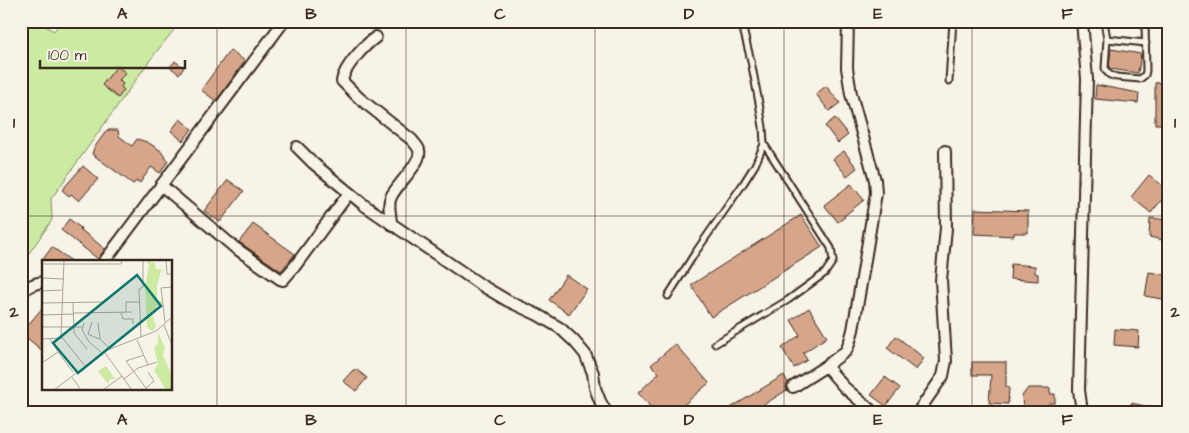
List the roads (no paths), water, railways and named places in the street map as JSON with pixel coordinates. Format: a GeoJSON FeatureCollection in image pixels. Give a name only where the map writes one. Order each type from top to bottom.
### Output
{"type":"FeatureCollection","features":[{"type":"Feature","properties":{"kind":"street"},"geometry":{"type":"LineString","coordinates":[[105,260],[284,21]]}},
{"type":"Feature","properties":{"kind":"street"},"geometry":{"type":"LineString","coordinates":[[793,386],[846,351],[863,272],[876,193],[875,180],[851,94],[847,68],[848,21]]}},
{"type":"Feature","properties":{"kind":"street"},"geometry":{"type":"LineString","coordinates":[[1082,21],[1087,79],[1079,390],[1084,411]]}},
{"type":"Feature","properties":{"kind":"street"},"geometry":{"type":"LineString","coordinates":[[376,37],[358,53],[343,76],[342,81],[359,98],[412,140],[419,148],[420,154],[416,164],[390,198],[391,224]]}},
{"type":"Feature","properties":{"kind":"street"},"geometry":{"type":"LineString","coordinates":[[297,147],[349,193],[391,224],[481,285],[560,328],[585,354],[606,412]]}},
{"type":"Feature","properties":{"kind":"street"},"geometry":{"type":"LineString","coordinates":[[918,412],[943,376],[946,361],[941,280],[946,228],[945,151]]}},
{"type":"Feature","properties":{"kind":"street"},"geometry":{"type":"LineString","coordinates":[[161,185],[234,247],[280,280],[283,280],[295,266],[349,193]]}},
{"type":"Feature","properties":{"kind":"street"},"geometry":{"type":"LineString","coordinates":[[21,293],[35,284],[42,282]]}},
{"type":"Feature","properties":{"kind":"street"},"geometry":{"type":"LineString","coordinates":[[826,366],[844,386],[873,412]]}},
{"type":"Feature","properties":{"kind":"lane"},"geometry":{"type":"LineString","coordinates":[[668,296],[755,165],[764,144],[764,127],[741,21]]}},
{"type":"Feature","properties":{"kind":"lane"},"geometry":{"type":"LineString","coordinates":[[950,81],[953,21]]}},
{"type":"Feature","properties":{"kind":"lane"},"geometry":{"type":"LineString","coordinates":[[1104,21],[1107,40],[1106,71],[1117,77],[1140,78],[1145,75],[1145,21]]}},
{"type":"Feature","properties":{"kind":"lane"},"geometry":{"type":"LineString","coordinates":[[1107,40],[1146,43]]}},
{"type":"Feature","properties":{"kind":"lane"},"geometry":{"type":"LineString","coordinates":[[715,344],[788,300],[825,273],[832,262],[831,248],[764,144]]}}]}
